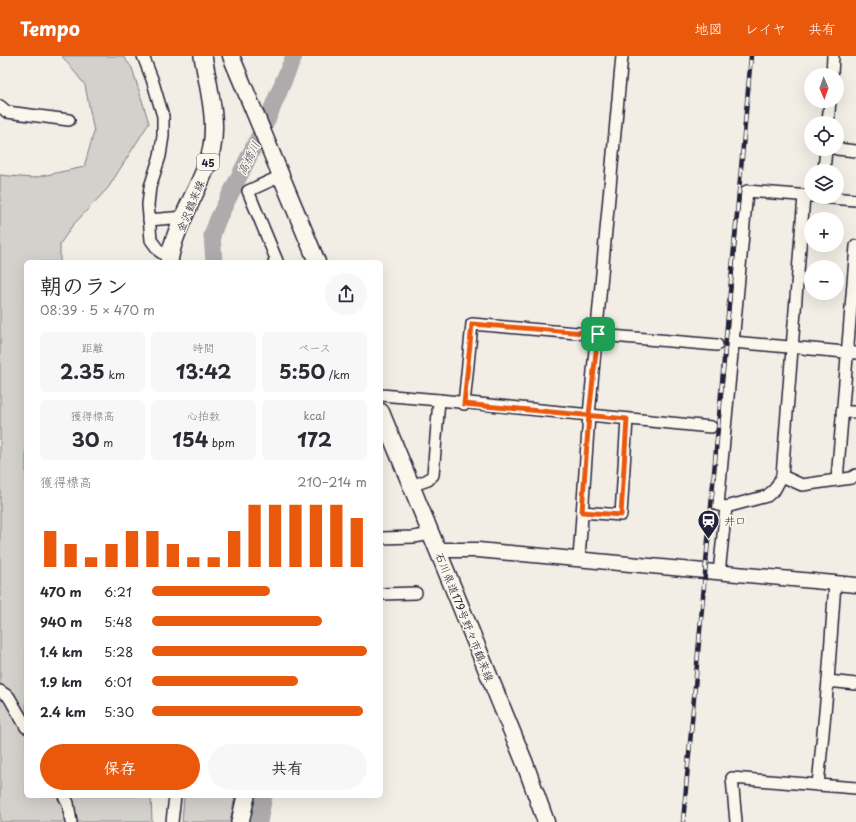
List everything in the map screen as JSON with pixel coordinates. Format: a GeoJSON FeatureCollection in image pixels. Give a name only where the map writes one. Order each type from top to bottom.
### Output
{"type":"FeatureCollection","features":[{"type":"Feature","properties":{"kind":"main road","name":"金沢鶴来線"},"geometry":{"type":"LineString","coordinates":[[169,260],[184,217],[208,164],[214,130],[212,93],[203,56]]}},
{"type":"Feature","properties":{"kind":"main road"},"geometry":{"type":"LineString","coordinates":[[231,56],[316,260]]}},
{"type":"Feature","properties":{"kind":"main road","name":"石川県道179号野々市鶴来線"},"geometry":{"type":"LineString","coordinates":[[383,417],[524,761],[546,822]]}},
{"type":"Feature","properties":{"kind":"main road"},"geometry":{"type":"LineString","coordinates":[[240,822],[246,798]]}},
{"type":"Feature","properties":{"kind":"street"},"geometry":{"type":"LineString","coordinates":[[143,56],[152,79],[163,116],[163,136],[160,156],[150,188],[149,220],[151,240],[159,251],[169,260]]}},
{"type":"Feature","properties":{"kind":"street"},"geometry":{"type":"LineString","coordinates":[[579,559],[589,415],[598,334],[622,56]]}},
{"type":"Feature","properties":{"kind":"street"},"geometry":{"type":"LineString","coordinates":[[832,68],[833,56]]}},
{"type":"Feature","properties":{"kind":"street"},"geometry":{"type":"LineString","coordinates":[[0,106],[7,112],[69,120]]}},
{"type":"Feature","properties":{"kind":"street"},"geometry":{"type":"LineString","coordinates":[[844,150],[856,151]]}},
{"type":"Feature","properties":{"kind":"street"},"geometry":{"type":"LineString","coordinates":[[276,260],[248,191],[281,176]]}},
{"type":"Feature","properties":{"kind":"street"},"geometry":{"type":"LineString","coordinates":[[804,196],[747,191],[718,505],[726,507],[767,496],[776,489],[782,476],[792,347],[807,204]]}},
{"type":"Feature","properties":{"kind":"street"},"geometry":{"type":"LineString","coordinates":[[844,199],[856,200]]}},
{"type":"Feature","properties":{"kind":"street"},"geometry":{"type":"LineString","coordinates":[[149,220],[184,217]]}},
{"type":"Feature","properties":{"kind":"street"},"geometry":{"type":"LineString","coordinates":[[837,480],[842,412],[851,352],[856,246]]}},
{"type":"Feature","properties":{"kind":"street"},"geometry":{"type":"LineString","coordinates":[[464,404],[472,324],[717,345]]}},
{"type":"Feature","properties":{"kind":"street"},"geometry":{"type":"LineString","coordinates":[[733,342],[851,352]]}},
{"type":"Feature","properties":{"kind":"street"},"geometry":{"type":"LineString","coordinates":[[383,395],[711,427]]}},
{"type":"Feature","properties":{"kind":"street"},"geometry":{"type":"LineString","coordinates":[[411,486],[428,480],[433,475],[439,400]]}},
{"type":"Feature","properties":{"kind":"street"},"geometry":{"type":"LineString","coordinates":[[842,412],[856,412]]}},
{"type":"Feature","properties":{"kind":"street"},"geometry":{"type":"LineString","coordinates":[[582,512],[621,515],[627,419]]}},
{"type":"Feature","properties":{"kind":"street"},"geometry":{"type":"LineString","coordinates":[[782,476],[802,485],[851,478],[856,474]]}},
{"type":"Feature","properties":{"kind":"street"},"geometry":{"type":"LineString","coordinates":[[719,573],[726,507]]}},
{"type":"Feature","properties":{"kind":"street"},"geometry":{"type":"LineString","coordinates":[[383,538],[414,537],[431,534]]}},
{"type":"Feature","properties":{"kind":"street"},"geometry":{"type":"LineString","coordinates":[[437,550],[478,550],[856,585]]}},
{"type":"Feature","properties":{"kind":"street"},"geometry":{"type":"LineString","coordinates":[[818,784],[828,681],[835,583]]}},
{"type":"Feature","properties":{"kind":"street"},"geometry":{"type":"LineString","coordinates":[[383,594],[416,593]]}},
{"type":"Feature","properties":{"kind":"street"},"geometry":{"type":"LineString","coordinates":[[828,681],[856,684]]}},
{"type":"Feature","properties":{"kind":"street"},"geometry":{"type":"LineString","coordinates":[[0,691],[10,697],[24,723]]}},
{"type":"Feature","properties":{"kind":"street"},"geometry":{"type":"LineString","coordinates":[[736,822],[732,778],[856,788]]}},
{"type":"Feature","properties":{"kind":"street"},"geometry":{"type":"LineString","coordinates":[[65,798],[68,803],[71,822]]}},
{"type":"Feature","properties":{"kind":"street"},"geometry":{"type":"LineString","coordinates":[[172,822],[175,798]]}},
{"type":"Feature","properties":{"kind":"shaded area"},"geometry":{"type":"Polygon","coordinates":[[[62,56],[123,56],[132,68],[149,123],[108,188],[72,226],[60,244],[60,260],[24,260],[24,798],[151,798],[152,822],[0,822],[0,175],[32,178],[84,167],[94,132],[85,85],[62,56]]]}},
{"type":"Feature","properties":{"kind":"shaded area"},"geometry":{"type":"Polygon","coordinates":[[[184,798],[235,798],[230,822],[182,822],[184,798]]]}},
{"type":"Feature","properties":{"kind":"waterway","name":"高橋川"},"geometry":{"type":"LineString","coordinates":[[214,260],[212,235],[218,219],[268,118],[294,56]]}},
{"type":"Feature","properties":{"kind":"waterway","name":"高橋川"},"geometry":{"type":"LineString","coordinates":[[259,822],[264,798]]}},
{"type":"Feature","properties":{"kind":"railway"},"geometry":{"type":"LineString","coordinates":[[683,822],[751,56]]}},
{"type":"Feature","properties":{"kind":"place","name":"井口"},"geometry":{"type":"Point","coordinates":[709,540]}},
{"type":"Feature","properties":{"kind":"route"},"geometry":{"type":"LineString","coordinates":[[598,334],[472,324],[464,404],[589,415],[627,419],[621,515],[582,512],[589,415],[598,334]]}}]}
